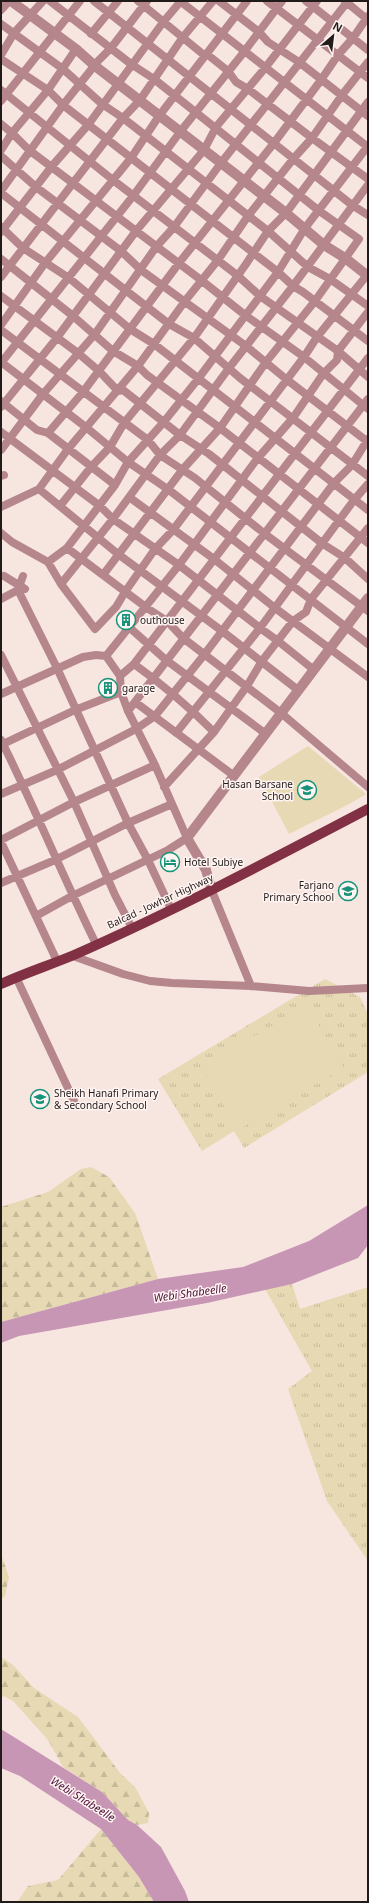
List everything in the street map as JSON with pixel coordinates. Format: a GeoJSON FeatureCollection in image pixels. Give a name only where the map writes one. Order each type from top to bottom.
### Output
{"type":"FeatureCollection","features":[{"type":"Feature","properties":{"kind":"main road","name":"Balcad - Jowhar Highway"},"geometry":{"type":"LineString","coordinates":[[1,984],[73,956],[212,891],[368,809]]}},
{"type":"Feature","properties":{"kind":"street"},"geometry":{"type":"LineString","coordinates":[[1,10],[10,1],[76,49],[95,66],[118,82],[159,116],[286,213],[324,245],[345,258],[367,276],[317,337],[304,357],[237,443],[173,530],[155,549],[116,607],[95,629],[61,584],[48,562],[1,534]]}},
{"type":"Feature","properties":{"kind":"street"},"geometry":{"type":"LineString","coordinates":[[1,55],[14,33],[43,1]]}},
{"type":"Feature","properties":{"kind":"street"},"geometry":{"type":"LineString","coordinates":[[50,1],[91,34],[154,79],[216,127],[300,193],[318,210],[359,239],[315,301],[266,362],[220,428],[184,469],[118,554],[104,575]]}},
{"type":"Feature","properties":{"kind":"street"},"geometry":{"type":"LineString","coordinates":[[80,1],[23,74],[3,95],[90,160],[133,196],[218,260],[260,296],[338,351],[368,377]]}},
{"type":"Feature","properties":{"kind":"street"},"geometry":{"type":"LineString","coordinates":[[94,1],[352,205],[368,215]]}},
{"type":"Feature","properties":{"kind":"street"},"geometry":{"type":"LineString","coordinates":[[91,34],[118,1]]}},
{"type":"Feature","properties":{"kind":"street"},"geometry":{"type":"LineString","coordinates":[[48,562],[67,548],[100,506],[128,462],[163,423],[198,379],[278,272],[318,210],[368,146],[305,100],[181,1],[131,64],[88,125],[69,145],[21,208],[2,230],[23,248],[69,278],[130,329],[154,344],[175,361],[198,379],[213,391],[368,510]]}},
{"type":"Feature","properties":{"kind":"street"},"geometry":{"type":"LineString","coordinates":[[1,277],[90,160],[123,118],[140,100],[183,37],[213,1]]}},
{"type":"Feature","properties":{"kind":"street"},"geometry":{"type":"LineString","coordinates":[[219,1],[259,32],[268,42],[299,62],[365,113]]}},
{"type":"Feature","properties":{"kind":"street"},"geometry":{"type":"LineString","coordinates":[[1,325],[45,263],[131,158],[174,95],[247,1]]}},
{"type":"Feature","properties":{"kind":"street"},"geometry":{"type":"LineString","coordinates":[[267,1],[279,4],[298,23],[368,78]]}},
{"type":"Feature","properties":{"kind":"street"},"geometry":{"type":"LineString","coordinates":[[306,1],[315,4],[333,22],[368,50]]}},
{"type":"Feature","properties":{"kind":"street"},"geometry":{"type":"LineString","coordinates":[[368,179],[352,166],[331,153],[248,89],[236,82],[228,71],[208,55],[204,55],[143,2],[111,48],[79,84],[29,150],[1,192],[169,324],[194,338],[270,401],[368,476]]}},
{"type":"Feature","properties":{"kind":"street"},"geometry":{"type":"LineString","coordinates":[[1,450],[43,394],[95,334],[156,247],[174,228],[236,143],[285,83],[299,62],[333,22],[347,2],[367,18],[274,143],[179,263],[83,392],[48,433]]}},
{"type":"Feature","properties":{"kind":"street"},"geometry":{"type":"LineString","coordinates":[[279,4],[244,52],[180,132],[133,196],[1,363],[87,428],[128,462],[169,490],[250,554],[311,598],[368,644]]}},
{"type":"Feature","properties":{"kind":"street"},"geometry":{"type":"LineString","coordinates":[[114,485],[48,433],[38,430],[2,403],[40,360],[136,231],[204,150],[216,127],[265,68],[298,23],[315,4]]}},
{"type":"Feature","properties":{"kind":"street"},"geometry":{"type":"LineString","coordinates":[[1,24],[63,69],[102,104],[123,118],[268,231],[308,267],[330,279],[368,306]]}},
{"type":"Feature","properties":{"kind":"street"},"geometry":{"type":"LineString","coordinates":[[1,150],[12,133],[48,90],[76,49]]}},
{"type":"Feature","properties":{"kind":"street"},"geometry":{"type":"LineString","coordinates":[[1,58],[48,90],[63,105],[253,252],[293,286],[368,341]]}},
{"type":"Feature","properties":{"kind":"street"},"geometry":{"type":"LineString","coordinates":[[1,507],[39,489],[68,449],[138,366],[185,301],[218,260],[248,216],[294,158],[312,138],[342,95],[368,62]]}},
{"type":"Feature","properties":{"kind":"street"},"geometry":{"type":"LineString","coordinates":[[60,506],[91,467],[110,447],[124,423],[194,338],[206,318],[223,298],[237,275],[268,231],[286,213],[347,131],[365,113],[368,102]]}},
{"type":"Feature","properties":{"kind":"street"},"geometry":{"type":"LineString","coordinates":[[1,124],[29,150],[179,263],[245,315],[304,357],[344,390],[366,404],[297,489],[250,554],[232,574],[201,616],[152,677],[128,711]]}},
{"type":"Feature","properties":{"kind":"street"},"geometry":{"type":"LineString","coordinates":[[1,156],[36,187],[100,237],[121,251],[141,270],[246,346],[286,379],[368,441],[352,465],[334,483],[254,590],[156,716],[136,729],[57,770],[21,784],[1,794]]}},
{"type":"Feature","properties":{"kind":"street"},"geometry":{"type":"LineString","coordinates":[[61,584],[113,519],[160,455],[180,435],[196,411],[308,267],[368,185]]}},
{"type":"Feature","properties":{"kind":"street"},"geometry":{"type":"LineString","coordinates":[[1,259],[11,265],[30,283],[95,334],[113,351],[138,366],[157,383],[220,428],[257,459],[365,540]]}},
{"type":"Feature","properties":{"kind":"street"},"geometry":{"type":"LineString","coordinates":[[1,296],[56,339],[78,353],[99,371],[118,391]]}},
{"type":"Feature","properties":{"kind":"street"},"geometry":{"type":"LineString","coordinates":[[106,656],[146,608],[211,523],[257,459],[292,418],[323,374],[337,360],[338,351],[368,312]]}},
{"type":"Feature","properties":{"kind":"street"},"geometry":{"type":"LineString","coordinates":[[1,330],[148,440],[160,455],[184,469],[264,534],[306,566],[327,579],[365,609]]}},
{"type":"Feature","properties":{"kind":"street"},"geometry":{"type":"LineString","coordinates":[[120,676],[134,664],[368,358]]}},
{"type":"Feature","properties":{"kind":"street"},"geometry":{"type":"LineString","coordinates":[[118,391],[123,390],[163,423],[201,448],[323,544],[345,558],[368,579]]}},
{"type":"Feature","properties":{"kind":"street"},"geometry":{"type":"LineString","coordinates":[[1,432],[100,506],[113,519],[179,565],[314,670]]}},
{"type":"Feature","properties":{"kind":"street"},"geometry":{"type":"LineString","coordinates":[[176,733],[260,628],[354,500],[368,484]]}},
{"type":"Feature","properties":{"kind":"street"},"geometry":{"type":"LineString","coordinates":[[39,489],[118,554],[222,630],[298,690]]}},
{"type":"Feature","properties":{"kind":"street"},"geometry":{"type":"LineString","coordinates":[[129,497],[214,559],[275,608],[368,677]]}},
{"type":"Feature","properties":{"kind":"street"},"geometry":{"type":"LineString","coordinates":[[164,787],[214,732],[247,686],[262,661],[294,621],[306,612],[311,598],[345,558],[365,540],[368,528]]}},
{"type":"Feature","properties":{"kind":"street"},"geometry":{"type":"LineString","coordinates":[[67,548],[146,608],[167,621],[183,638],[281,713],[368,788]]}},
{"type":"Feature","properties":{"kind":"street"},"geometry":{"type":"LineString","coordinates":[[4,576],[20,588],[128,823],[148,860],[171,909]]}},
{"type":"Feature","properties":{"kind":"street"},"geometry":{"type":"LineString","coordinates":[[1,599],[20,588],[23,576]]}},
{"type":"Feature","properties":{"kind":"street"},"geometry":{"type":"LineString","coordinates":[[1,590],[9,595]]}},
{"type":"Feature","properties":{"kind":"street"},"geometry":{"type":"LineString","coordinates":[[36,916],[72,896],[148,860],[187,838],[346,627],[365,609],[368,598]]}},
{"type":"Feature","properties":{"kind":"street"},"geometry":{"type":"LineString","coordinates":[[130,628],[166,660],[232,707],[266,734]]}},
{"type":"Feature","properties":{"kind":"street"},"geometry":{"type":"LineString","coordinates":[[1,655],[74,802],[108,880],[132,928]]}},
{"type":"Feature","properties":{"kind":"street"},"geometry":{"type":"LineString","coordinates":[[1,694],[83,657],[96,655],[106,656],[120,676],[121,692],[128,711],[155,765],[187,838],[206,870],[212,891],[251,986]]}},
{"type":"Feature","properties":{"kind":"street"},"geometry":{"type":"LineString","coordinates":[[134,664],[193,711],[214,732]]}},
{"type":"Feature","properties":{"kind":"street"},"geometry":{"type":"LineString","coordinates":[[96,944],[55,860],[39,819],[2,743],[75,710],[121,692]]}},
{"type":"Feature","properties":{"kind":"street"},"geometry":{"type":"LineString","coordinates":[[135,702],[156,716],[176,733],[199,748],[233,775]]}},
{"type":"Feature","properties":{"kind":"street"},"geometry":{"type":"LineString","coordinates":[[57,961],[1,841],[39,819],[155,765]]}},
{"type":"Feature","properties":{"kind":"street"},"geometry":{"type":"LineString","coordinates":[[1,883],[55,860],[128,823],[172,804]]}},
{"type":"Feature","properties":{"kind":"street"},"geometry":{"type":"LineString","coordinates":[[73,956],[123,974],[150,981],[251,986],[309,991],[368,988]]}},
{"type":"Feature","properties":{"kind":"street"},"geometry":{"type":"LineString","coordinates":[[16,977],[74,1101]]}},
{"type":"Feature","properties":{"kind":"green space"},"geometry":{"type":"Polygon","coordinates":[[[308,746],[366,794],[289,834],[259,777],[308,746]]]}},
{"type":"Feature","properties":{"kind":"green space"},"geometry":{"type":"Polygon","coordinates":[[[325,979],[360,997],[368,1014],[368,1072],[244,1148],[234,1131],[202,1151],[158,1079],[325,979]]]}},
{"type":"Feature","properties":{"kind":"green space"},"geometry":{"type":"Polygon","coordinates":[[[307,1005],[344,1068],[238,1130],[201,1067],[307,1005]]]}},
{"type":"Feature","properties":{"kind":"green space"},"geometry":{"type":"Polygon","coordinates":[[[91,1167],[109,1177],[135,1213],[158,1279],[1,1322],[1,1207],[48,1192],[81,1169],[91,1167]]]}},
{"type":"Feature","properties":{"kind":"green space"},"geometry":{"type":"Polygon","coordinates":[[[292,1284],[300,1309],[368,1287],[368,1561],[327,1501],[288,1389],[312,1371],[265,1289],[292,1284]]]}},
{"type":"Feature","properties":{"kind":"green space"},"geometry":{"type":"Polygon","coordinates":[[[1,1554],[9,1577],[5,1596],[1,1599],[1,1554]]]}},
{"type":"Feature","properties":{"kind":"green space"},"geometry":{"type":"Polygon","coordinates":[[[1,1657],[13,1665],[34,1688],[78,1717],[120,1773],[135,1787],[149,1813],[148,1823],[137,1825],[128,1820],[102,1792],[63,1767],[48,1740],[13,1701],[4,1696],[1,1698],[1,1657]]]}},
{"type":"Feature","properties":{"kind":"green space"},"geometry":{"type":"Polygon","coordinates":[[[101,1829],[139,1877],[154,1902],[17,1902],[28,1886],[58,1880],[101,1829]]]}},
{"type":"Feature","properties":{"kind":"water","name":"Webi Shabeelle"},"geometry":{"type":"Polygon","coordinates":[[[368,1205],[368,1245],[358,1258],[292,1284],[207,1303],[19,1336],[1,1343],[1,1322],[158,1279],[243,1267],[309,1241],[368,1205]]]}},
{"type":"Feature","properties":{"kind":"water","name":"Webi Shabeelle"},"geometry":{"type":"Polygon","coordinates":[[[1,1729],[102,1792],[128,1820],[137,1825],[161,1847],[185,1891],[189,1902],[154,1902],[139,1877],[101,1829],[20,1776],[1,1768],[1,1729]]]}},
{"type":"Feature","properties":{"kind":"place","name":"outhouse"},"geometry":{"type":"Point","coordinates":[126,620]}},
{"type":"Feature","properties":{"kind":"place","name":"garage"},"geometry":{"type":"Point","coordinates":[108,688]}},
{"type":"Feature","properties":{"kind":"place","name":"Hasan Barsane School"},"geometry":{"type":"Point","coordinates":[307,790]}},
{"type":"Feature","properties":{"kind":"place","name":"Hotel Subiye"},"geometry":{"type":"Point","coordinates":[170,862]}},
{"type":"Feature","properties":{"kind":"place","name":"Farjano Primary School"},"geometry":{"type":"Point","coordinates":[348,891]}},
{"type":"Feature","properties":{"kind":"place","name":"Sheikh Hanafi Primary & Secondary School"},"geometry":{"type":"Point","coordinates":[40,1099]}}]}
